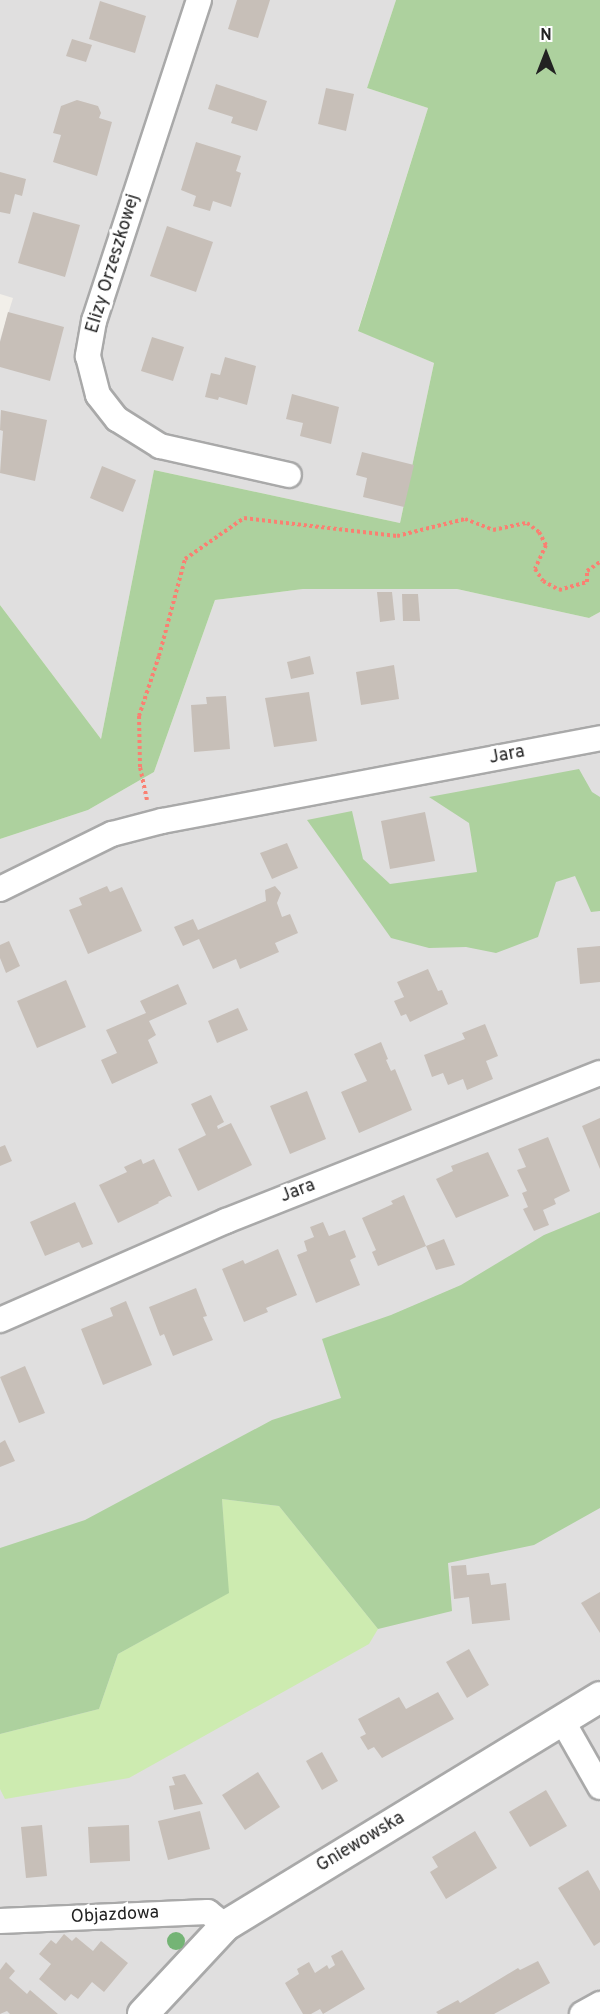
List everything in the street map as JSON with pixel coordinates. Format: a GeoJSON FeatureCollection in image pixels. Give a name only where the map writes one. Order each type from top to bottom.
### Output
{"type":"FeatureCollection","features":[{"type":"Feature","properties":{"kind":"street","name":"Elizy Orzeszkowej"},"geometry":{"type":"LineString","coordinates":[[199,0],[94,321],[88,356],[98,395],[117,419],[160,446],[289,475]]}},
{"type":"Feature","properties":{"kind":"street","name":"Jara"},"geometry":{"type":"LineString","coordinates":[[0,889],[112,834],[162,822],[600,738]]}},
{"type":"Feature","properties":{"kind":"street","name":"Jara"},"geometry":{"type":"LineString","coordinates":[[0,1320],[226,1221],[600,1073]]}},
{"type":"Feature","properties":{"kind":"street","name":"Gniewowska"},"geometry":{"type":"LineString","coordinates":[[143,2014],[225,1926],[600,1697]]}},
{"type":"Feature","properties":{"kind":"street"},"geometry":{"type":"LineString","coordinates":[[562,1720],[600,1787]]}},
{"type":"Feature","properties":{"kind":"street","name":"Objazdowa"},"geometry":{"type":"LineString","coordinates":[[0,1921],[208,1912],[225,1926]]}},
{"type":"Feature","properties":{"kind":"street"},"geometry":{"type":"LineString","coordinates":[[582,2014],[600,2004]]}},
{"type":"Feature","properties":{"kind":"path"},"geometry":{"type":"LineString","coordinates":[[149,807],[140,767],[139,716],[159,656],[185,559],[244,518],[397,537],[465,519],[492,530],[527,523],[538,532],[546,545],[536,569],[543,581],[559,590],[587,582],[587,571],[600,562]]}},
{"type":"Feature","properties":{"kind":"shaded area"},"geometry":{"type":"Polygon","coordinates":[[[0,0],[396,0],[367,88],[428,108],[358,330],[434,363],[400,523],[154,470],[101,739],[0,605],[0,340],[13,298],[0,294],[0,0]]]}},
{"type":"Feature","properties":{"kind":"shaded area"},"geometry":{"type":"Polygon","coordinates":[[[303,589],[457,589],[589,618],[600,612],[600,2014],[0,2014],[0,839],[88,810],[154,772],[215,600],[303,589]]]}},
{"type":"Feature","properties":{"kind":"green space"},"geometry":{"type":"Polygon","coordinates":[[[396,0],[600,0],[600,612],[589,618],[457,589],[303,589],[215,600],[154,772],[88,810],[0,839],[0,605],[101,739],[154,470],[400,523],[434,363],[358,331],[428,108],[367,88],[396,0]]]}},
{"type":"Feature","properties":{"kind":"green space"},"geometry":{"type":"Polygon","coordinates":[[[579,769],[592,792],[600,797],[600,911],[591,912],[575,876],[556,882],[538,937],[496,953],[466,947],[429,948],[391,938],[307,820],[352,811],[363,859],[390,884],[477,872],[469,823],[429,797],[579,769]]]}},
{"type":"Feature","properties":{"kind":"green space"},"geometry":{"type":"Polygon","coordinates":[[[600,1212],[600,1508],[534,1545],[448,1563],[452,1611],[378,1629],[279,1506],[222,1499],[229,1593],[118,1654],[99,1709],[0,1734],[0,1548],[85,1520],[272,1420],[341,1398],[322,1339],[391,1315],[461,1285],[544,1235],[600,1212]]]}},
{"type":"Feature","properties":{"kind":"green space"},"geometry":{"type":"Polygon","coordinates":[[[222,1499],[279,1506],[378,1629],[369,1644],[129,1778],[5,1799],[0,1789],[0,1734],[99,1709],[118,1654],[228,1593],[222,1499]]]}},
{"type":"Feature","properties":{"kind":"building"},"geometry":{"type":"Polygon","coordinates":[[[237,0],[270,0],[258,38],[228,29],[237,0]]]}},
{"type":"Feature","properties":{"kind":"building"},"geometry":{"type":"Polygon","coordinates":[[[100,1],[146,16],[135,53],[89,39],[100,1]]]}},
{"type":"Feature","properties":{"kind":"building"},"geometry":{"type":"Polygon","coordinates":[[[72,39],[92,45],[86,62],[66,56],[72,39]]]}},
{"type":"Feature","properties":{"kind":"building"},"geometry":{"type":"Polygon","coordinates":[[[216,84],[267,101],[257,131],[231,123],[233,117],[208,109],[216,84]]]}},
{"type":"Feature","properties":{"kind":"building"},"geometry":{"type":"Polygon","coordinates":[[[326,88],[354,94],[346,131],[318,124],[326,88]]]}},
{"type":"Feature","properties":{"kind":"building"},"geometry":{"type":"Polygon","coordinates":[[[77,100],[98,106],[101,113],[99,118],[112,122],[97,176],[53,162],[61,135],[53,133],[61,106],[77,100]]]}},
{"type":"Feature","properties":{"kind":"building"},"geometry":{"type":"Polygon","coordinates":[[[196,142],[241,156],[236,171],[241,173],[231,207],[213,201],[210,211],[193,206],[196,196],[181,190],[196,142]]]}},
{"type":"Feature","properties":{"kind":"building"},"geometry":{"type":"Polygon","coordinates":[[[0,172],[26,179],[22,196],[15,194],[10,214],[0,212],[0,172]]]}},
{"type":"Feature","properties":{"kind":"building"},"geometry":{"type":"Polygon","coordinates":[[[33,212],[80,225],[65,277],[18,263],[33,212]]]}},
{"type":"Feature","properties":{"kind":"building"},"geometry":{"type":"Polygon","coordinates":[[[167,226],[213,242],[196,292],[150,276],[167,226]]]}},
{"type":"Feature","properties":{"kind":"building"},"geometry":{"type":"Polygon","coordinates":[[[8,312],[64,327],[50,381],[0,367],[0,342],[8,312]]]}},
{"type":"Feature","properties":{"kind":"building"},"geometry":{"type":"Polygon","coordinates":[[[152,337],[184,347],[173,381],[141,371],[152,337]]]}},
{"type":"Feature","properties":{"kind":"building"},"geometry":{"type":"Polygon","coordinates":[[[225,357],[256,366],[247,405],[219,397],[218,400],[205,397],[211,373],[220,375],[225,357]]]}},
{"type":"Feature","properties":{"kind":"building"},"geometry":{"type":"Polygon","coordinates":[[[292,394],[339,407],[331,444],[300,436],[303,423],[286,419],[292,394]]]}},
{"type":"Feature","properties":{"kind":"building"},"geometry":{"type":"Polygon","coordinates":[[[1,410],[47,420],[35,481],[0,473],[3,431],[0,430],[1,410]]]}},
{"type":"Feature","properties":{"kind":"building"},"geometry":{"type":"Polygon","coordinates":[[[362,452],[414,465],[404,507],[363,497],[367,478],[356,475],[362,452]]]}},
{"type":"Feature","properties":{"kind":"building"},"geometry":{"type":"Polygon","coordinates":[[[102,466],[136,480],[123,512],[90,498],[102,466]]]}},
{"type":"Feature","properties":{"kind":"building"},"geometry":{"type":"Polygon","coordinates":[[[377,592],[392,592],[395,620],[380,622],[377,592]]]}},
{"type":"Feature","properties":{"kind":"building"},"geometry":{"type":"Polygon","coordinates":[[[402,594],[418,594],[420,621],[403,621],[402,594]]]}},
{"type":"Feature","properties":{"kind":"building"},"geometry":{"type":"Polygon","coordinates":[[[310,656],[314,674],[291,679],[287,662],[310,656]]]}},
{"type":"Feature","properties":{"kind":"building"},"geometry":{"type":"Polygon","coordinates":[[[394,665],[399,699],[361,705],[356,672],[394,665]]]}},
{"type":"Feature","properties":{"kind":"building"},"geometry":{"type":"Polygon","coordinates":[[[309,692],[317,741],[274,747],[265,698],[309,692]]]}},
{"type":"Feature","properties":{"kind":"building"},"geometry":{"type":"Polygon","coordinates":[[[226,696],[230,749],[194,752],[191,705],[207,704],[206,697],[226,696]]]}},
{"type":"Feature","properties":{"kind":"building"},"geometry":{"type":"Polygon","coordinates":[[[425,812],[435,861],[390,869],[381,821],[425,812]]]}},
{"type":"Feature","properties":{"kind":"building"},"geometry":{"type":"Polygon","coordinates":[[[287,843],[298,868],[272,879],[260,853],[287,843]]]}},
{"type":"Feature","properties":{"kind":"building"},"geometry":{"type":"Polygon","coordinates":[[[107,886],[110,892],[122,887],[142,931],[88,954],[69,910],[82,905],[79,898],[107,886]]]}},
{"type":"Feature","properties":{"kind":"building"},"geometry":{"type":"Polygon","coordinates":[[[275,886],[281,893],[277,903],[282,917],[290,914],[298,933],[275,943],[279,952],[240,969],[236,959],[213,969],[199,939],[183,946],[174,927],[193,919],[198,930],[266,901],[265,890],[275,886]]]}},
{"type":"Feature","properties":{"kind":"building"},"geometry":{"type":"Polygon","coordinates":[[[9,941],[20,966],[6,973],[0,958],[0,945],[9,941]]]}},
{"type":"Feature","properties":{"kind":"building"},"geometry":{"type":"Polygon","coordinates":[[[600,946],[600,982],[580,984],[577,948],[600,946]]]}},
{"type":"Feature","properties":{"kind":"building"},"geometry":{"type":"Polygon","coordinates":[[[428,969],[438,991],[442,990],[448,1004],[410,1022],[406,1014],[401,1016],[394,1001],[404,997],[397,982],[428,969]]]}},
{"type":"Feature","properties":{"kind":"building"},"geometry":{"type":"Polygon","coordinates":[[[66,980],[86,1027],[37,1048],[17,1001],[66,980]]]}},
{"type":"Feature","properties":{"kind":"building"},"geometry":{"type":"Polygon","coordinates":[[[178,984],[187,1004],[149,1021],[156,1035],[148,1040],[158,1063],[112,1084],[101,1060],[117,1053],[106,1030],[146,1013],[140,1001],[178,984]]]}},
{"type":"Feature","properties":{"kind":"building"},"geometry":{"type":"Polygon","coordinates":[[[238,1008],[248,1030],[217,1043],[208,1021],[238,1008]]]}},
{"type":"Feature","properties":{"kind":"building"},"geometry":{"type":"Polygon","coordinates":[[[485,1024],[498,1056],[486,1061],[493,1079],[467,1090],[463,1079],[448,1085],[443,1073],[432,1077],[424,1055],[465,1039],[462,1033],[485,1024]]]}},
{"type":"Feature","properties":{"kind":"building"},"geometry":{"type":"Polygon","coordinates":[[[381,1042],[391,1071],[395,1069],[412,1110],[359,1133],[341,1092],[367,1081],[354,1054],[381,1042]]]}},
{"type":"Feature","properties":{"kind":"building"},"geometry":{"type":"Polygon","coordinates":[[[307,1091],[326,1139],[290,1154],[270,1106],[307,1091]]]}},
{"type":"Feature","properties":{"kind":"building"},"geometry":{"type":"Polygon","coordinates":[[[211,1095],[224,1122],[217,1126],[218,1129],[231,1123],[252,1165],[198,1191],[178,1149],[206,1135],[191,1104],[211,1095]]]}},
{"type":"Feature","properties":{"kind":"building"},"geometry":{"type":"Polygon","coordinates":[[[600,1118],[600,1169],[582,1126],[600,1118]]]}},
{"type":"Feature","properties":{"kind":"building"},"geometry":{"type":"Polygon","coordinates":[[[548,1137],[570,1191],[554,1199],[556,1204],[543,1210],[549,1225],[534,1231],[523,1209],[528,1207],[522,1193],[527,1191],[517,1170],[526,1167],[518,1149],[548,1137]]]}},
{"type":"Feature","properties":{"kind":"building"},"geometry":{"type":"Polygon","coordinates":[[[5,1145],[12,1161],[0,1166],[0,1147],[5,1145]]]}},
{"type":"Feature","properties":{"kind":"building"},"geometry":{"type":"Polygon","coordinates":[[[488,1152],[509,1196],[456,1218],[436,1179],[453,1171],[451,1166],[488,1152]]]}},
{"type":"Feature","properties":{"kind":"building"},"geometry":{"type":"Polygon","coordinates":[[[141,1159],[143,1164],[154,1159],[172,1197],[169,1196],[118,1223],[99,1185],[127,1172],[124,1167],[141,1159]]]}},
{"type":"Feature","properties":{"kind":"building"},"geometry":{"type":"Polygon","coordinates":[[[404,1195],[426,1246],[378,1266],[372,1252],[376,1250],[362,1218],[393,1204],[391,1201],[404,1195]]]}},
{"type":"Feature","properties":{"kind":"building"},"geometry":{"type":"Polygon","coordinates":[[[75,1202],[93,1244],[82,1248],[79,1242],[45,1256],[30,1222],[75,1202]]]}},
{"type":"Feature","properties":{"kind":"building"},"geometry":{"type":"Polygon","coordinates":[[[323,1222],[329,1236],[345,1230],[356,1257],[350,1260],[360,1285],[316,1303],[297,1255],[307,1251],[304,1241],[314,1237],[310,1227],[323,1222]]]}},
{"type":"Feature","properties":{"kind":"building"},"geometry":{"type":"Polygon","coordinates":[[[444,1239],[455,1265],[436,1270],[426,1246],[444,1239]]]}},
{"type":"Feature","properties":{"kind":"building"},"geometry":{"type":"Polygon","coordinates":[[[278,1249],[297,1295],[266,1308],[268,1312],[244,1322],[222,1269],[243,1260],[245,1264],[278,1249]]]}},
{"type":"Feature","properties":{"kind":"building"},"geometry":{"type":"Polygon","coordinates":[[[196,1288],[207,1316],[203,1317],[213,1340],[173,1356],[164,1334],[160,1336],[149,1307],[196,1288]]]}},
{"type":"Feature","properties":{"kind":"building"},"geometry":{"type":"Polygon","coordinates":[[[126,1301],[152,1365],[103,1385],[81,1329],[113,1316],[110,1308],[126,1301]]]}},
{"type":"Feature","properties":{"kind":"building"},"geometry":{"type":"Polygon","coordinates":[[[25,1366],[45,1413],[19,1423],[0,1377],[25,1366]]]}},
{"type":"Feature","properties":{"kind":"building"},"geometry":{"type":"Polygon","coordinates":[[[5,1440],[15,1461],[0,1467],[0,1443],[5,1440]]]}},
{"type":"Feature","properties":{"kind":"building"},"geometry":{"type":"Polygon","coordinates":[[[466,1565],[467,1575],[489,1573],[491,1585],[506,1583],[510,1620],[472,1624],[469,1597],[454,1599],[451,1566],[466,1565]]]}},
{"type":"Feature","properties":{"kind":"building"},"geometry":{"type":"Polygon","coordinates":[[[600,1592],[600,1633],[581,1603],[600,1592]]]}},
{"type":"Feature","properties":{"kind":"building"},"geometry":{"type":"Polygon","coordinates":[[[469,1649],[489,1685],[467,1698],[446,1662],[469,1649]]]}},
{"type":"Feature","properties":{"kind":"building"},"geometry":{"type":"Polygon","coordinates":[[[438,1692],[454,1719],[382,1758],[374,1747],[368,1750],[360,1737],[366,1734],[358,1719],[399,1697],[406,1709],[438,1692]]]}},
{"type":"Feature","properties":{"kind":"building"},"geometry":{"type":"Polygon","coordinates":[[[322,1752],[338,1781],[322,1790],[306,1761],[322,1752]]]}},
{"type":"Feature","properties":{"kind":"building"},"geometry":{"type":"Polygon","coordinates":[[[258,1772],[280,1807],[245,1830],[222,1795],[258,1772]]]}},
{"type":"Feature","properties":{"kind":"building"},"geometry":{"type":"Polygon","coordinates":[[[185,1774],[203,1804],[174,1810],[169,1786],[175,1785],[172,1777],[185,1774]]]}},
{"type":"Feature","properties":{"kind":"building"},"geometry":{"type":"Polygon","coordinates":[[[546,1790],[567,1826],[530,1847],[509,1812],[546,1790]]]}},
{"type":"Feature","properties":{"kind":"building"},"geometry":{"type":"Polygon","coordinates":[[[200,1811],[210,1849],[168,1860],[158,1821],[200,1811]]]}},
{"type":"Feature","properties":{"kind":"building"},"geometry":{"type":"Polygon","coordinates":[[[42,1825],[47,1876],[26,1878],[21,1827],[42,1825]]]}},
{"type":"Feature","properties":{"kind":"building"},"geometry":{"type":"Polygon","coordinates":[[[129,1825],[130,1861],[90,1863],[88,1827],[129,1825]]]}},
{"type":"Feature","properties":{"kind":"building"},"geometry":{"type":"Polygon","coordinates":[[[475,1831],[497,1868],[446,1899],[430,1872],[438,1867],[432,1857],[475,1831]]]}},
{"type":"Feature","properties":{"kind":"building"},"geometry":{"type":"Polygon","coordinates":[[[588,1870],[600,1891],[600,1942],[594,1946],[558,1888],[588,1870]]]}},
{"type":"Feature","properties":{"kind":"building"},"geometry":{"type":"Polygon","coordinates":[[[64,1934],[72,1941],[76,1937],[93,1951],[101,1941],[128,1963],[104,1992],[92,1982],[78,1999],[71,1994],[65,2001],[39,1979],[51,1964],[39,1954],[51,1940],[56,1944],[64,1934]]]}},
{"type":"Feature","properties":{"kind":"building"},"geometry":{"type":"Polygon","coordinates":[[[342,1950],[365,1989],[323,2014],[320,2009],[311,2014],[303,2014],[285,1983],[299,1974],[297,1969],[309,1962],[315,1973],[327,1965],[329,1969],[335,1965],[331,1956],[342,1950]]]}},
{"type":"Feature","properties":{"kind":"building"},"geometry":{"type":"Polygon","coordinates":[[[538,1961],[550,1983],[494,2014],[438,2014],[436,2012],[458,2000],[460,2003],[518,1968],[520,1970],[538,1961]]]}},
{"type":"Feature","properties":{"kind":"building"},"geometry":{"type":"Polygon","coordinates":[[[6,1962],[15,1971],[9,1978],[27,1994],[30,1990],[58,2014],[10,2014],[7,2011],[0,2014],[0,1970],[6,1962]]]}}]}
